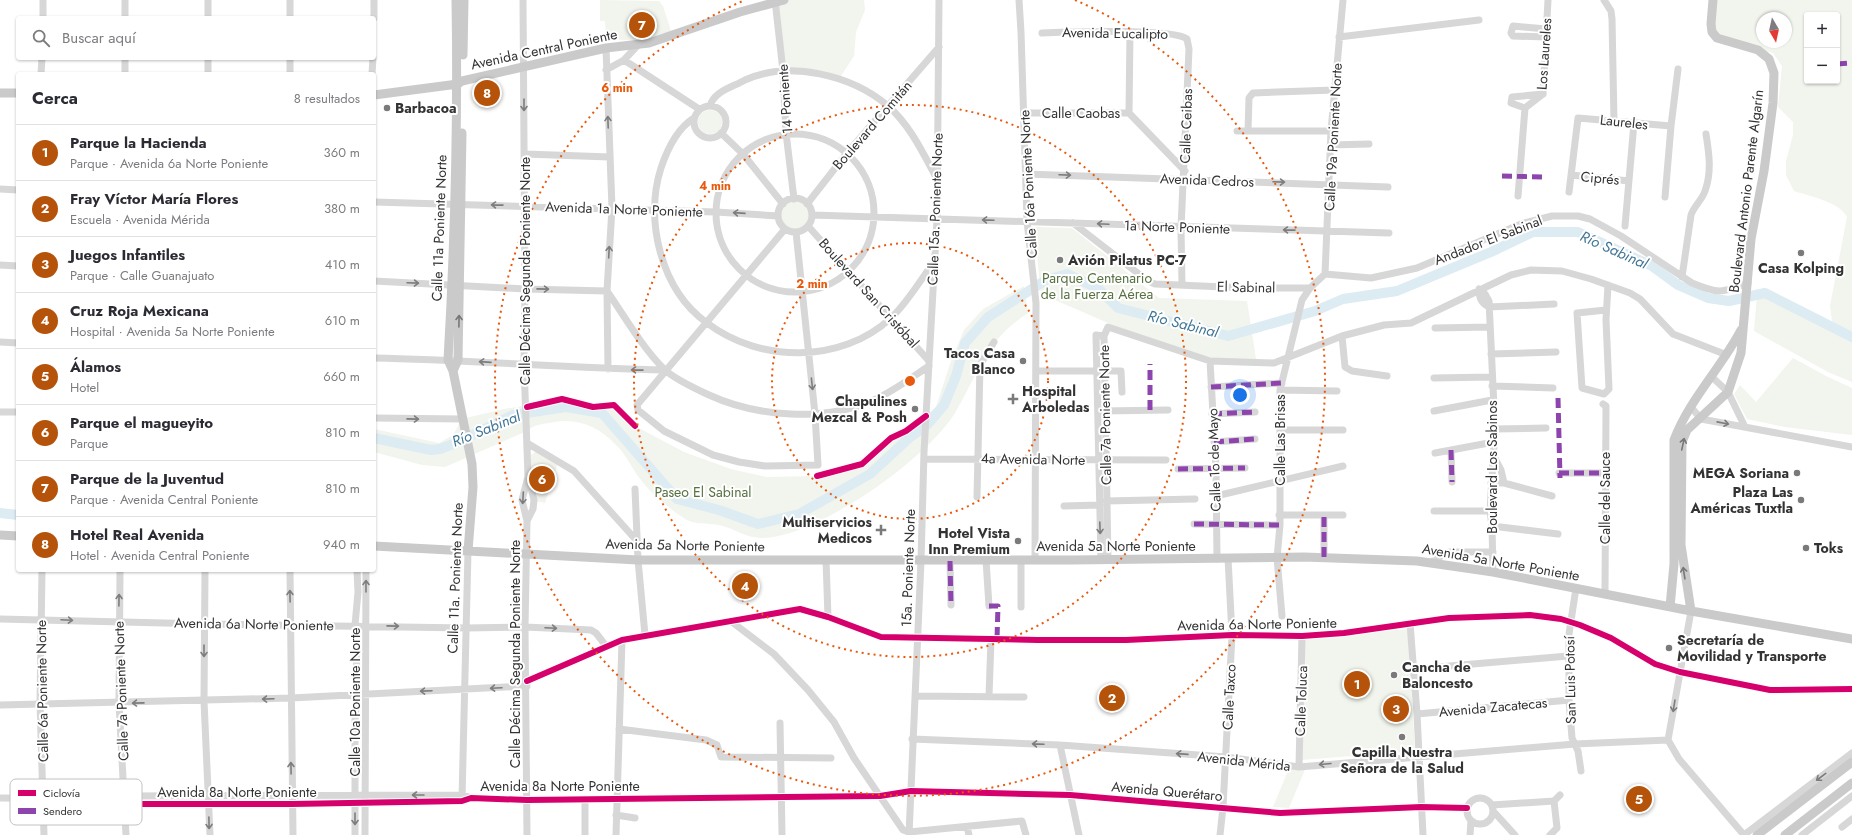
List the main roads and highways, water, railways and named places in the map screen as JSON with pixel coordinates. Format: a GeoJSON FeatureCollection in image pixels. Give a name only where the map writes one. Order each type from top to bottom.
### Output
{"type":"FeatureCollection","features":[{"type":"Feature","properties":{"kind":"main road"},"geometry":{"type":"LineString","coordinates":[[456,0],[460,33]]}},
{"type":"Feature","properties":{"kind":"main road"},"geometry":{"type":"LineString","coordinates":[[460,33],[464,0]]}},
{"type":"Feature","properties":{"kind":"main road"},"geometry":{"type":"LineString","coordinates":[[740,12],[761,0]]}},
{"type":"Feature","properties":{"kind":"main road","name":"Boulevard Antonio Parente Algarín"},"geometry":{"type":"LineString","coordinates":[[1692,611],[1681,545],[1682,442],[1688,430],[1728,392],[1741,353],[1752,239],[1772,117],[1774,73],[1769,60],[1758,50],[1717,38],[1712,32],[1711,24],[1713,0]]}},
{"type":"Feature","properties":{"kind":"main road"},"geometry":{"type":"LineString","coordinates":[[740,12],[778,1]]}},
{"type":"Feature","properties":{"kind":"main road","name":"Avenida Central Poniente"},"geometry":{"type":"LineString","coordinates":[[376,95],[460,83],[524,66],[606,48],[637,46],[661,40],[740,12]]}},
{"type":"Feature","properties":{"kind":"main road","name":"Calle 11a Poniente Norte"},"geometry":{"type":"LineString","coordinates":[[453,371],[458,360],[456,284],[460,118],[460,33]]}},
{"type":"Feature","properties":{"kind":"main road"},"geometry":{"type":"LineString","coordinates":[[0,93],[16,93]]}},
{"type":"Feature","properties":{"kind":"main road","name":"Calle 11a Poniente Norte"},"geometry":{"type":"LineString","coordinates":[[453,371],[448,360],[456,284]]}},
{"type":"Feature","properties":{"kind":"main road","name":"Boulevard Antonio Parente Algarín"},"geometry":{"type":"LineString","coordinates":[[1670,607],[1674,564],[1674,440],[1680,422],[1727,355],[1743,325]]}},
{"type":"Feature","properties":{"kind":"main road","name":"Calle 11a. Poniente Norte"},"geometry":{"type":"LineString","coordinates":[[453,371],[470,453],[473,487],[468,551]]}},
{"type":"Feature","properties":{"kind":"main road"},"geometry":{"type":"LineString","coordinates":[[0,535],[16,536]]}},
{"type":"Feature","properties":{"kind":"main road","name":"Avenida 5a Norte Poniente"},"geometry":{"type":"LineString","coordinates":[[376,546],[638,560],[950,561],[1324,557],[1429,563],[1493,572],[1670,607],[1852,639]]}},
{"type":"Feature","properties":{"kind":"main road"},"geometry":{"type":"LineString","coordinates":[[1757,835],[1852,762]]}},
{"type":"Feature","properties":{"kind":"main road"},"geometry":{"type":"LineString","coordinates":[[1785,835],[1852,783]]}},
{"type":"Feature","properties":{"kind":"waterway","name":"Río Sabinal"},"geometry":{"type":"LineString","coordinates":[[376,438],[431,450],[440,449],[456,443],[513,415],[566,407],[602,413],[677,499],[719,510],[758,524],[799,514],[870,474],[909,438],[927,425],[944,405],[956,376],[965,343],[988,317],[1046,280],[1067,274],[1099,289],[1118,308],[1228,336],[1315,311],[1343,299],[1397,291],[1491,252],[1533,232],[1578,232],[1652,266],[1678,285],[1708,298],[1729,301],[1765,293],[1852,337]]}},
{"type":"Feature","properties":{"kind":"waterway","name":"Río Sabinal"},"geometry":{"type":"LineString","coordinates":[[0,513],[16,515]]}},
{"type":"Feature","properties":{"kind":"place","name":"Parque de la Juventud"},"geometry":{"type":"Point","coordinates":[642,25]}},
{"type":"Feature","properties":{"kind":"place","name":"Hotel Real Avenida"},"geometry":{"type":"Point","coordinates":[487,93]}},
{"type":"Feature","properties":{"kind":"place","name":"Barbacoa"},"geometry":{"type":"Point","coordinates":[387,108]}},
{"type":"Feature","properties":{"kind":"place","name":"Casa Kolping"},"geometry":{"type":"Point","coordinates":[1801,253]}},
{"type":"Feature","properties":{"kind":"place","name":"Avión Pilatus PC-7"},"geometry":{"type":"Point","coordinates":[1060,260]}},
{"type":"Feature","properties":{"kind":"place","name":"Tacos Casa Blanco"},"geometry":{"type":"Point","coordinates":[1023,361]}},
{"type":"Feature","properties":{"kind":"place","name":"Hospital Arboledas"},"geometry":{"type":"Point","coordinates":[1013,399]}},
{"type":"Feature","properties":{"kind":"place","name":"Chapulines Mezcal & Posh"},"geometry":{"type":"Point","coordinates":[915,409]}},
{"type":"Feature","properties":{"kind":"place","name":"MEGA Soriana"},"geometry":{"type":"Point","coordinates":[1797,473]}},
{"type":"Feature","properties":{"kind":"place","name":"Parque el magueyito"},"geometry":{"type":"Point","coordinates":[542,479]}},
{"type":"Feature","properties":{"kind":"place","name":"Plaza Las Américas Tuxtla"},"geometry":{"type":"Point","coordinates":[1801,500]}},
{"type":"Feature","properties":{"kind":"place","name":"Multiservicios Medicos"},"geometry":{"type":"Point","coordinates":[881,530]}},
{"type":"Feature","properties":{"kind":"place","name":"Hotel Vista Inn Premium"},"geometry":{"type":"Point","coordinates":[1018,541]}},
{"type":"Feature","properties":{"kind":"place","name":"Toks"},"geometry":{"type":"Point","coordinates":[1806,548]}},
{"type":"Feature","properties":{"kind":"place","name":"Cruz Roja Mexicana"},"geometry":{"type":"Point","coordinates":[745,586]}},
{"type":"Feature","properties":{"kind":"place","name":"Secretaría de Movilidad y Transporte"},"geometry":{"type":"Point","coordinates":[1669,648]}},
{"type":"Feature","properties":{"kind":"place","name":"Cancha de Baloncesto"},"geometry":{"type":"Point","coordinates":[1394,675]}},
{"type":"Feature","properties":{"kind":"place","name":"Parque la Hacienda"},"geometry":{"type":"Point","coordinates":[1357,684]}},
{"type":"Feature","properties":{"kind":"place","name":"Fray Víctor María Flores"},"geometry":{"type":"Point","coordinates":[1112,698]}},
{"type":"Feature","properties":{"kind":"place","name":"Juegos Infantiles"},"geometry":{"type":"Point","coordinates":[1396,709]}},
{"type":"Feature","properties":{"kind":"place","name":"Capilla Nuestra Señora de la Salud"},"geometry":{"type":"Point","coordinates":[1402,737]}},
{"type":"Feature","properties":{"kind":"place","name":"Álamos"},"geometry":{"type":"Point","coordinates":[1639,799]}},
{"type":"Feature","properties":{"kind":"park label","name":"Parque Centenario de la Fuerza Aérea"},"geometry":{"type":"Point","coordinates":[1097,286]}},
{"type":"Feature","properties":{"kind":"park label","name":"Paseo El Sabinal"},"geometry":{"type":"Point","coordinates":[703,492]}}]}
